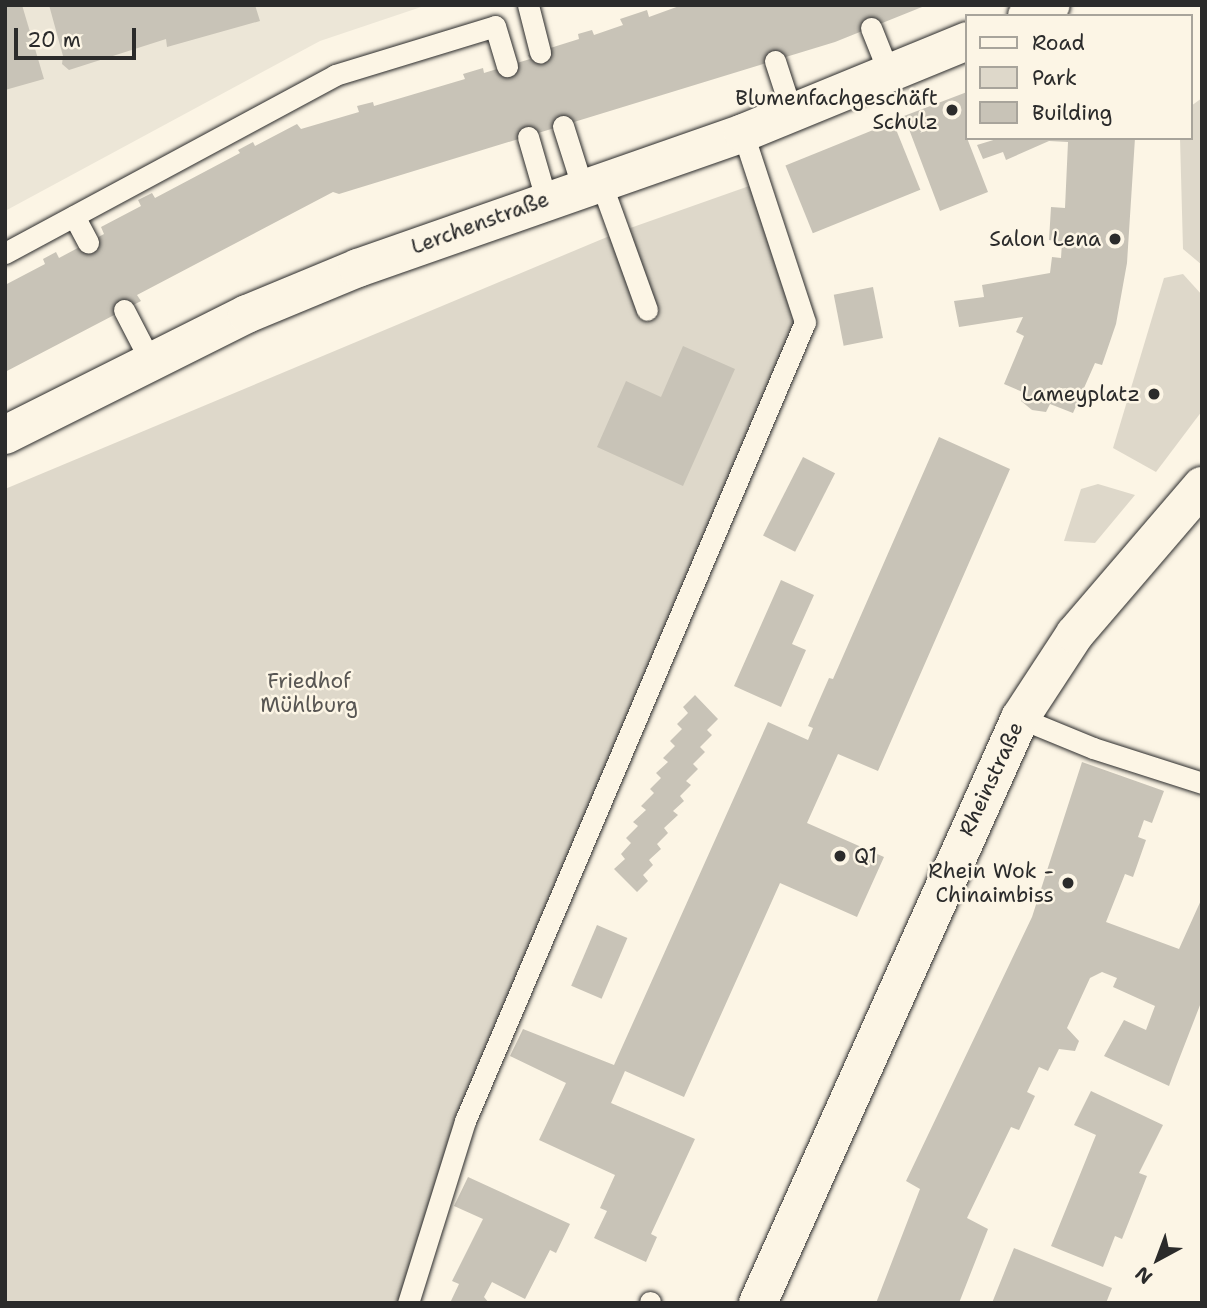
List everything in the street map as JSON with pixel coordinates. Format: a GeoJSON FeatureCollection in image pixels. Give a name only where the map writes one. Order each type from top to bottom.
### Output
{"type":"FeatureCollection","features":[{"type":"Feature","properties":{"kind":"street"},"geometry":{"type":"LineString","coordinates":[[1031,14],[1051,5]]}},
{"type":"Feature","properties":{"kind":"street","name":"Lerchenstraße"},"geometry":{"type":"LineString","coordinates":[[5,435],[247,314],[358,268],[591,183],[743,132],[965,42]]}},
{"type":"Feature","properties":{"kind":"street","name":"Rheinstraße"},"geometry":{"type":"LineString","coordinates":[[758,1303],[1020,718],[1075,634],[1194,503]]}},
{"type":"Feature","properties":{"kind":"lane"},"geometry":{"type":"LineString","coordinates":[[528,5],[540,52]]}},
{"type":"Feature","properties":{"kind":"lane"},"geometry":{"type":"LineString","coordinates":[[5,253],[335,75],[495,26],[507,66]]}},
{"type":"Feature","properties":{"kind":"lane"},"geometry":{"type":"LineString","coordinates":[[871,28],[889,73]]}},
{"type":"Feature","properties":{"kind":"lane"},"geometry":{"type":"LineString","coordinates":[[775,61],[792,113]]}},
{"type":"Feature","properties":{"kind":"lane"},"geometry":{"type":"LineString","coordinates":[[563,126],[647,310]]}},
{"type":"Feature","properties":{"kind":"lane"},"geometry":{"type":"LineString","coordinates":[[408,1303],[465,1121],[805,322],[743,132]]}},
{"type":"Feature","properties":{"kind":"lane"},"geometry":{"type":"LineString","coordinates":[[527,137],[546,199]]}},
{"type":"Feature","properties":{"kind":"lane"},"geometry":{"type":"LineString","coordinates":[[75,216],[88,242]]}},
{"type":"Feature","properties":{"kind":"lane"},"geometry":{"type":"LineString","coordinates":[[124,310],[151,362]]}},
{"type":"Feature","properties":{"kind":"lane"},"geometry":{"type":"LineString","coordinates":[[1020,718],[1093,748],[1202,783]]}},
{"type":"Feature","properties":{"kind":"shaded area"},"geometry":{"type":"Polygon","coordinates":[[[5,5],[427,5],[320,41],[5,211],[5,5]]]}},
{"type":"Feature","properties":{"kind":"green space"},"geometry":{"type":"Polygon","coordinates":[[[1202,98],[1202,265],[1183,249],[1180,140],[1193,140],[1193,105],[1202,98]]]}},
{"type":"Feature","properties":{"kind":"green space","name":"Friedhof Mühlburg"},"geometry":{"type":"Polygon","coordinates":[[[752,185],[798,320],[401,1303],[5,1303],[5,489],[619,232],[752,185]]]}},
{"type":"Feature","properties":{"kind":"green space"},"geometry":{"type":"Polygon","coordinates":[[[1183,274],[1202,295],[1202,411],[1156,472],[1113,448],[1164,278],[1183,274]]]}},
{"type":"Feature","properties":{"kind":"green space"},"geometry":{"type":"Polygon","coordinates":[[[1098,484],[1135,495],[1095,543],[1064,541],[1081,489],[1098,484]]]}},
{"type":"Feature","properties":{"kind":"building"},"geometry":{"type":"Polygon","coordinates":[[[5,5],[22,5],[44,79],[5,90],[5,5]]]}},
{"type":"Feature","properties":{"kind":"building"},"geometry":{"type":"Polygon","coordinates":[[[49,5],[255,5],[260,21],[167,47],[166,39],[69,70],[62,64],[63,56],[49,5]]]}},
{"type":"Feature","properties":{"kind":"building"},"geometry":{"type":"Polygon","coordinates":[[[682,5],[927,5],[835,42],[339,194],[333,192],[137,295],[141,301],[5,372],[5,285],[45,264],[43,259],[56,252],[59,258],[104,234],[101,227],[141,206],[138,200],[152,193],[155,198],[240,153],[238,150],[253,142],[255,146],[297,124],[301,129],[359,112],[357,106],[373,102],[374,106],[465,79],[463,74],[483,68],[484,73],[530,59],[528,55],[579,39],[578,34],[592,30],[594,35],[623,25],[620,19],[647,10],[649,17],[682,5]]]}},
{"type":"Feature","properties":{"kind":"building"},"geometry":{"type":"Polygon","coordinates":[[[965,93],[965,140],[968,140],[988,192],[940,211],[904,116],[965,93]]]}},
{"type":"Feature","properties":{"kind":"building"},"geometry":{"type":"Polygon","coordinates":[[[893,122],[920,190],[813,233],[785,165],[893,122]]]}},
{"type":"Feature","properties":{"kind":"building"},"geometry":{"type":"Polygon","coordinates":[[[993,140],[1135,140],[1127,263],[1116,324],[1102,365],[1095,363],[1073,413],[1050,404],[1046,412],[1032,410],[1021,401],[1025,393],[1004,384],[1024,336],[1016,332],[1023,317],[959,327],[954,301],[984,297],[982,285],[1050,273],[1052,257],[1061,258],[1062,242],[1049,240],[1051,207],[1065,208],[1068,142],[1049,141],[1006,160],[1003,152],[983,159],[977,145],[993,140]]]}},
{"type":"Feature","properties":{"kind":"building"},"geometry":{"type":"Polygon","coordinates":[[[873,287],[883,338],[844,346],[834,295],[873,287]]]}},
{"type":"Feature","properties":{"kind":"building"},"geometry":{"type":"Polygon","coordinates":[[[683,346],[735,369],[683,486],[597,447],[626,381],[661,397],[683,346]]]}},
{"type":"Feature","properties":{"kind":"building"},"geometry":{"type":"Polygon","coordinates":[[[939,437],[1010,469],[878,771],[838,754],[807,823],[884,857],[857,917],[780,883],[684,1097],[625,1071],[611,1103],[695,1139],[651,1234],[657,1237],[646,1262],[594,1238],[607,1211],[600,1208],[615,1175],[539,1140],[566,1083],[510,1056],[523,1029],[614,1065],[768,722],[808,740],[813,728],[808,726],[829,678],[833,679],[939,437]]]}},
{"type":"Feature","properties":{"kind":"building"},"geometry":{"type":"Polygon","coordinates":[[[803,457],[835,473],[795,552],[763,535],[803,457]]]}},
{"type":"Feature","properties":{"kind":"building"},"geometry":{"type":"Polygon","coordinates":[[[781,580],[814,595],[792,644],[806,650],[781,707],[734,686],[781,580]]]}},
{"type":"Feature","properties":{"kind":"building"},"geometry":{"type":"Polygon","coordinates":[[[695,695],[718,719],[707,730],[712,735],[700,747],[705,752],[693,764],[698,769],[686,781],[691,785],[680,796],[684,801],[673,811],[678,815],[664,828],[668,833],[657,844],[661,849],[649,860],[653,865],[643,875],[648,881],[637,892],[614,869],[625,859],[621,854],[631,843],[626,838],[638,826],[633,822],[646,810],[641,806],[654,793],[650,789],[661,778],[656,773],[668,762],[663,758],[675,746],[670,741],[682,729],[677,724],[688,713],[683,707],[695,695]]]}},
{"type":"Feature","properties":{"kind":"building"},"geometry":{"type":"Polygon","coordinates":[[[1082,762],[1164,791],[1152,823],[1144,820],[1138,837],[1146,840],[1133,877],[1125,874],[1106,922],[1179,949],[1202,898],[1202,1000],[1169,1086],[1104,1056],[1124,1020],[1146,1030],[1155,1006],[1113,987],[1117,978],[1102,972],[1090,978],[1067,1028],[1079,1041],[1075,1051],[1059,1049],[1048,1071],[1039,1067],[1027,1092],[1035,1096],[1019,1130],[1011,1127],[967,1218],[988,1229],[959,1303],[876,1303],[920,1189],[906,1181],[1032,917],[1082,762]]]}},
{"type":"Feature","properties":{"kind":"building"},"geometry":{"type":"Polygon","coordinates":[[[597,925],[627,938],[602,999],[571,986],[597,925]]]}},
{"type":"Feature","properties":{"kind":"building"},"geometry":{"type":"Polygon","coordinates":[[[1091,1091],[1163,1125],[1139,1173],[1147,1176],[1122,1239],[1115,1236],[1103,1267],[1051,1246],[1096,1135],[1074,1125],[1091,1091]]]}},
{"type":"Feature","properties":{"kind":"building"},"geometry":{"type":"Polygon","coordinates":[[[468,1177],[570,1224],[556,1253],[550,1250],[525,1299],[492,1282],[484,1297],[489,1303],[450,1303],[459,1284],[452,1281],[483,1219],[454,1206],[468,1177]]]}},
{"type":"Feature","properties":{"kind":"building"},"geometry":{"type":"Polygon","coordinates":[[[1014,1248],[1112,1288],[1106,1303],[992,1303],[1014,1248]]]}},
{"type":"Feature","properties":{"kind":"place","name":"Blumenfachgeschäft Schulz"},"geometry":{"type":"Point","coordinates":[952,110]}},
{"type":"Feature","properties":{"kind":"place","name":"Salon Lena"},"geometry":{"type":"Point","coordinates":[1115,239]}},
{"type":"Feature","properties":{"kind":"place","name":"Lameyplatz"},"geometry":{"type":"Point","coordinates":[1154,394]}},
{"type":"Feature","properties":{"kind":"place","name":"Q1"},"geometry":{"type":"Point","coordinates":[840,856]}},
{"type":"Feature","properties":{"kind":"place","name":"Rhein Wok - Chinaimbiss"},"geometry":{"type":"Point","coordinates":[1068,883]}}]}
